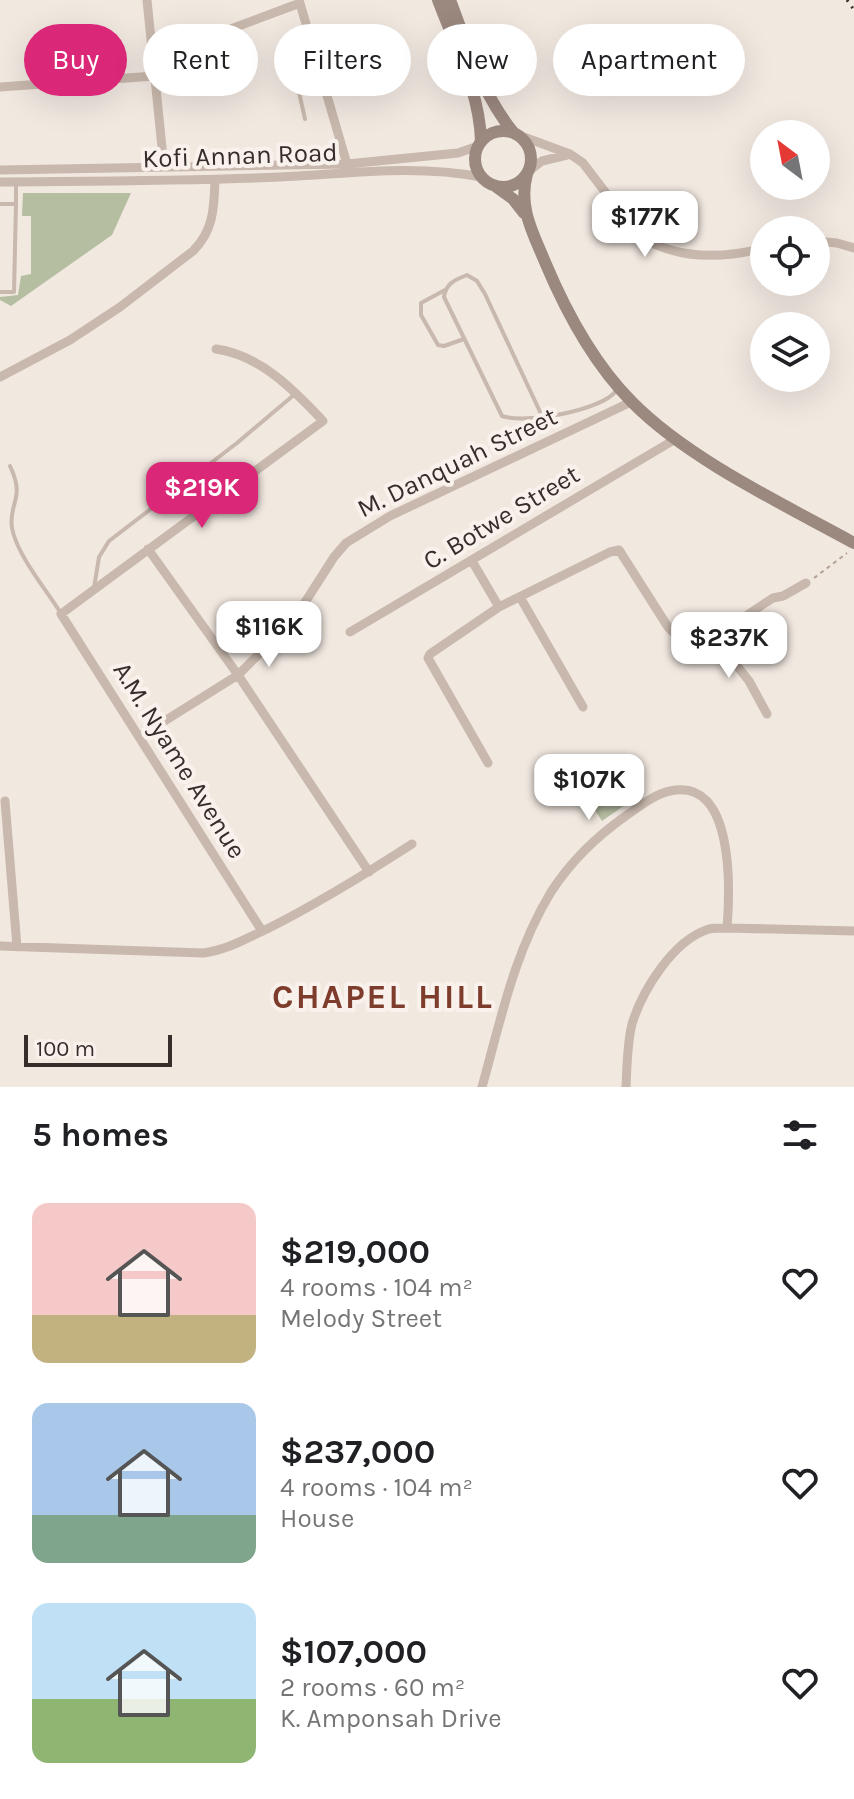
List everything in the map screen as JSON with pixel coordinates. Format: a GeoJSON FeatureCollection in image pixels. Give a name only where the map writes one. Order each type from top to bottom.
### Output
{"type":"FeatureCollection","features":[{"type":"Feature","properties":{"kind":"street"},"geometry":{"type":"LineString","coordinates":[[147,0],[149,24]]}},
{"type":"Feature","properties":{"kind":"street"},"geometry":{"type":"LineString","coordinates":[[438,0],[474,93],[480,124],[475,162],[480,177],[513,199],[526,215],[572,320],[619,387],[631,402],[674,440],[854,546]]}},
{"type":"Feature","properties":{"kind":"street"},"geometry":{"type":"LineString","coordinates":[[450,0],[494,108],[531,152],[523,188],[526,215]]}},
{"type":"Feature","properties":{"kind":"street"},"geometry":{"type":"LineString","coordinates":[[241,24],[300,1],[307,24]]}},
{"type":"Feature","properties":{"kind":"street"},"geometry":{"type":"LineString","coordinates":[[0,87],[143,77]]}},
{"type":"Feature","properties":{"kind":"street"},"geometry":{"type":"LineString","coordinates":[[157,96],[164,167]]}},
{"type":"Feature","properties":{"kind":"street"},"geometry":{"type":"LineString","coordinates":[[328,96],[347,164]]}},
{"type":"Feature","properties":{"kind":"street"},"geometry":{"type":"LineString","coordinates":[[479,144],[495,132],[517,134],[570,154],[591,171],[638,235],[650,243],[683,253],[709,256],[733,256],[750,252]]}},
{"type":"Feature","properties":{"kind":"street","name":"Kofi Annan Road"},"geometry":{"type":"LineString","coordinates":[[0,170],[347,164],[458,153],[479,144]]}},
{"type":"Feature","properties":{"kind":"street"},"geometry":{"type":"LineString","coordinates":[[495,186],[511,186],[542,161],[570,154]]}},
{"type":"Feature","properties":{"kind":"street","name":"Kofi Annan Road"},"geometry":{"type":"LineString","coordinates":[[0,182],[215,180],[400,172],[453,172],[480,177]]}},
{"type":"Feature","properties":{"kind":"street"},"geometry":{"type":"LineString","coordinates":[[0,377],[83,332],[193,251],[210,227],[215,180]]}},
{"type":"Feature","properties":{"kind":"street"},"geometry":{"type":"LineString","coordinates":[[830,242],[854,248]]}},
{"type":"Feature","properties":{"kind":"street"},"geometry":{"type":"LineString","coordinates":[[61,614],[323,421],[282,379],[228,350],[216,349]]}},
{"type":"Feature","properties":{"kind":"street","name":"M. Danquah Street"},"geometry":{"type":"LineString","coordinates":[[139,737],[238,675],[295,618],[346,543],[390,516],[631,402]]}},
{"type":"Feature","properties":{"kind":"street","name":"C. Botwe Street"},"geometry":{"type":"LineString","coordinates":[[350,632],[674,440]]}},
{"type":"Feature","properties":{"kind":"street"},"geometry":{"type":"LineString","coordinates":[[148,549],[238,675],[369,872]]}},
{"type":"Feature","properties":{"kind":"street"},"geometry":{"type":"LineString","coordinates":[[488,763],[428,658],[499,607],[619,550],[673,634],[690,640],[713,635],[773,598],[806,583]]}},
{"type":"Feature","properties":{"kind":"street"},"geometry":{"type":"LineString","coordinates":[[472,561],[499,607]]}},
{"type":"Feature","properties":{"kind":"street"},"geometry":{"type":"LineString","coordinates":[[520,597],[583,707]]}},
{"type":"Feature","properties":{"kind":"street","name":"A.M. Nyame Avenue"},"geometry":{"type":"LineString","coordinates":[[61,614],[262,931]]}},
{"type":"Feature","properties":{"kind":"street"},"geometry":{"type":"LineString","coordinates":[[713,635],[749,681],[767,714]]}},
{"type":"Feature","properties":{"kind":"street"},"geometry":{"type":"LineString","coordinates":[[482,1087],[498,1020],[533,924],[553,889],[598,836],[646,802],[670,791],[689,791],[702,798],[713,812],[722,828],[728,852],[730,884],[727,928]]}},
{"type":"Feature","properties":{"kind":"street"},"geometry":{"type":"LineString","coordinates":[[5,801],[17,947]]}},
{"type":"Feature","properties":{"kind":"street"},"geometry":{"type":"LineString","coordinates":[[0,946],[203,953],[225,949],[328,898],[412,844]]}},
{"type":"Feature","properties":{"kind":"street"},"geometry":{"type":"LineString","coordinates":[[626,1087],[632,1026],[643,996],[672,954],[690,940],[708,929],[854,931]]}},
{"type":"Feature","properties":{"kind":"lane"},"geometry":{"type":"LineString","coordinates":[[300,96],[305,119]]}},
{"type":"Feature","properties":{"kind":"lane"},"geometry":{"type":"LineString","coordinates":[[0,292],[14,292],[16,182]]}},
{"type":"Feature","properties":{"kind":"lane"},"geometry":{"type":"LineString","coordinates":[[0,204],[16,204]]}},
{"type":"Feature","properties":{"kind":"lane"},"geometry":{"type":"LineString","coordinates":[[464,339],[438,345],[421,315],[421,303],[445,289],[452,281],[467,275],[477,281],[485,294],[542,416]]}},
{"type":"Feature","properties":{"kind":"lane"},"geometry":{"type":"LineString","coordinates":[[445,289],[444,297],[502,416],[542,416],[577,411],[603,403],[619,387]]}},
{"type":"Feature","properties":{"kind":"lane"},"geometry":{"type":"LineString","coordinates":[[93,590],[99,557],[109,541],[297,393]]}},
{"type":"Feature","properties":{"kind":"lane"},"geometry":{"type":"LineString","coordinates":[[10,466],[17,481],[18,496],[11,525],[18,545],[61,614]]}},
{"type":"Feature","properties":{"kind":"path"},"geometry":{"type":"LineString","coordinates":[[806,583],[854,546]]}},
{"type":"Feature","properties":{"kind":"green space"},"geometry":{"type":"Polygon","coordinates":[[[23,193],[131,193],[112,235],[11,306],[0,297],[18,295],[21,276],[31,274],[31,216],[22,216],[23,193]]]}},
{"type":"Feature","properties":{"kind":"green space"},"geometry":{"type":"Polygon","coordinates":[[[619,781],[632,800],[602,821],[589,801],[619,781]]]}},
{"type":"Feature","properties":{"kind":"railway"},"geometry":{"type":"LineString","coordinates":[[847,0],[854,10]]}},
{"type":"Feature","properties":{"kind":"district","name":"CHAPEL HILL"},"geometry":{"type":"Point","coordinates":[383,996]}}]}
